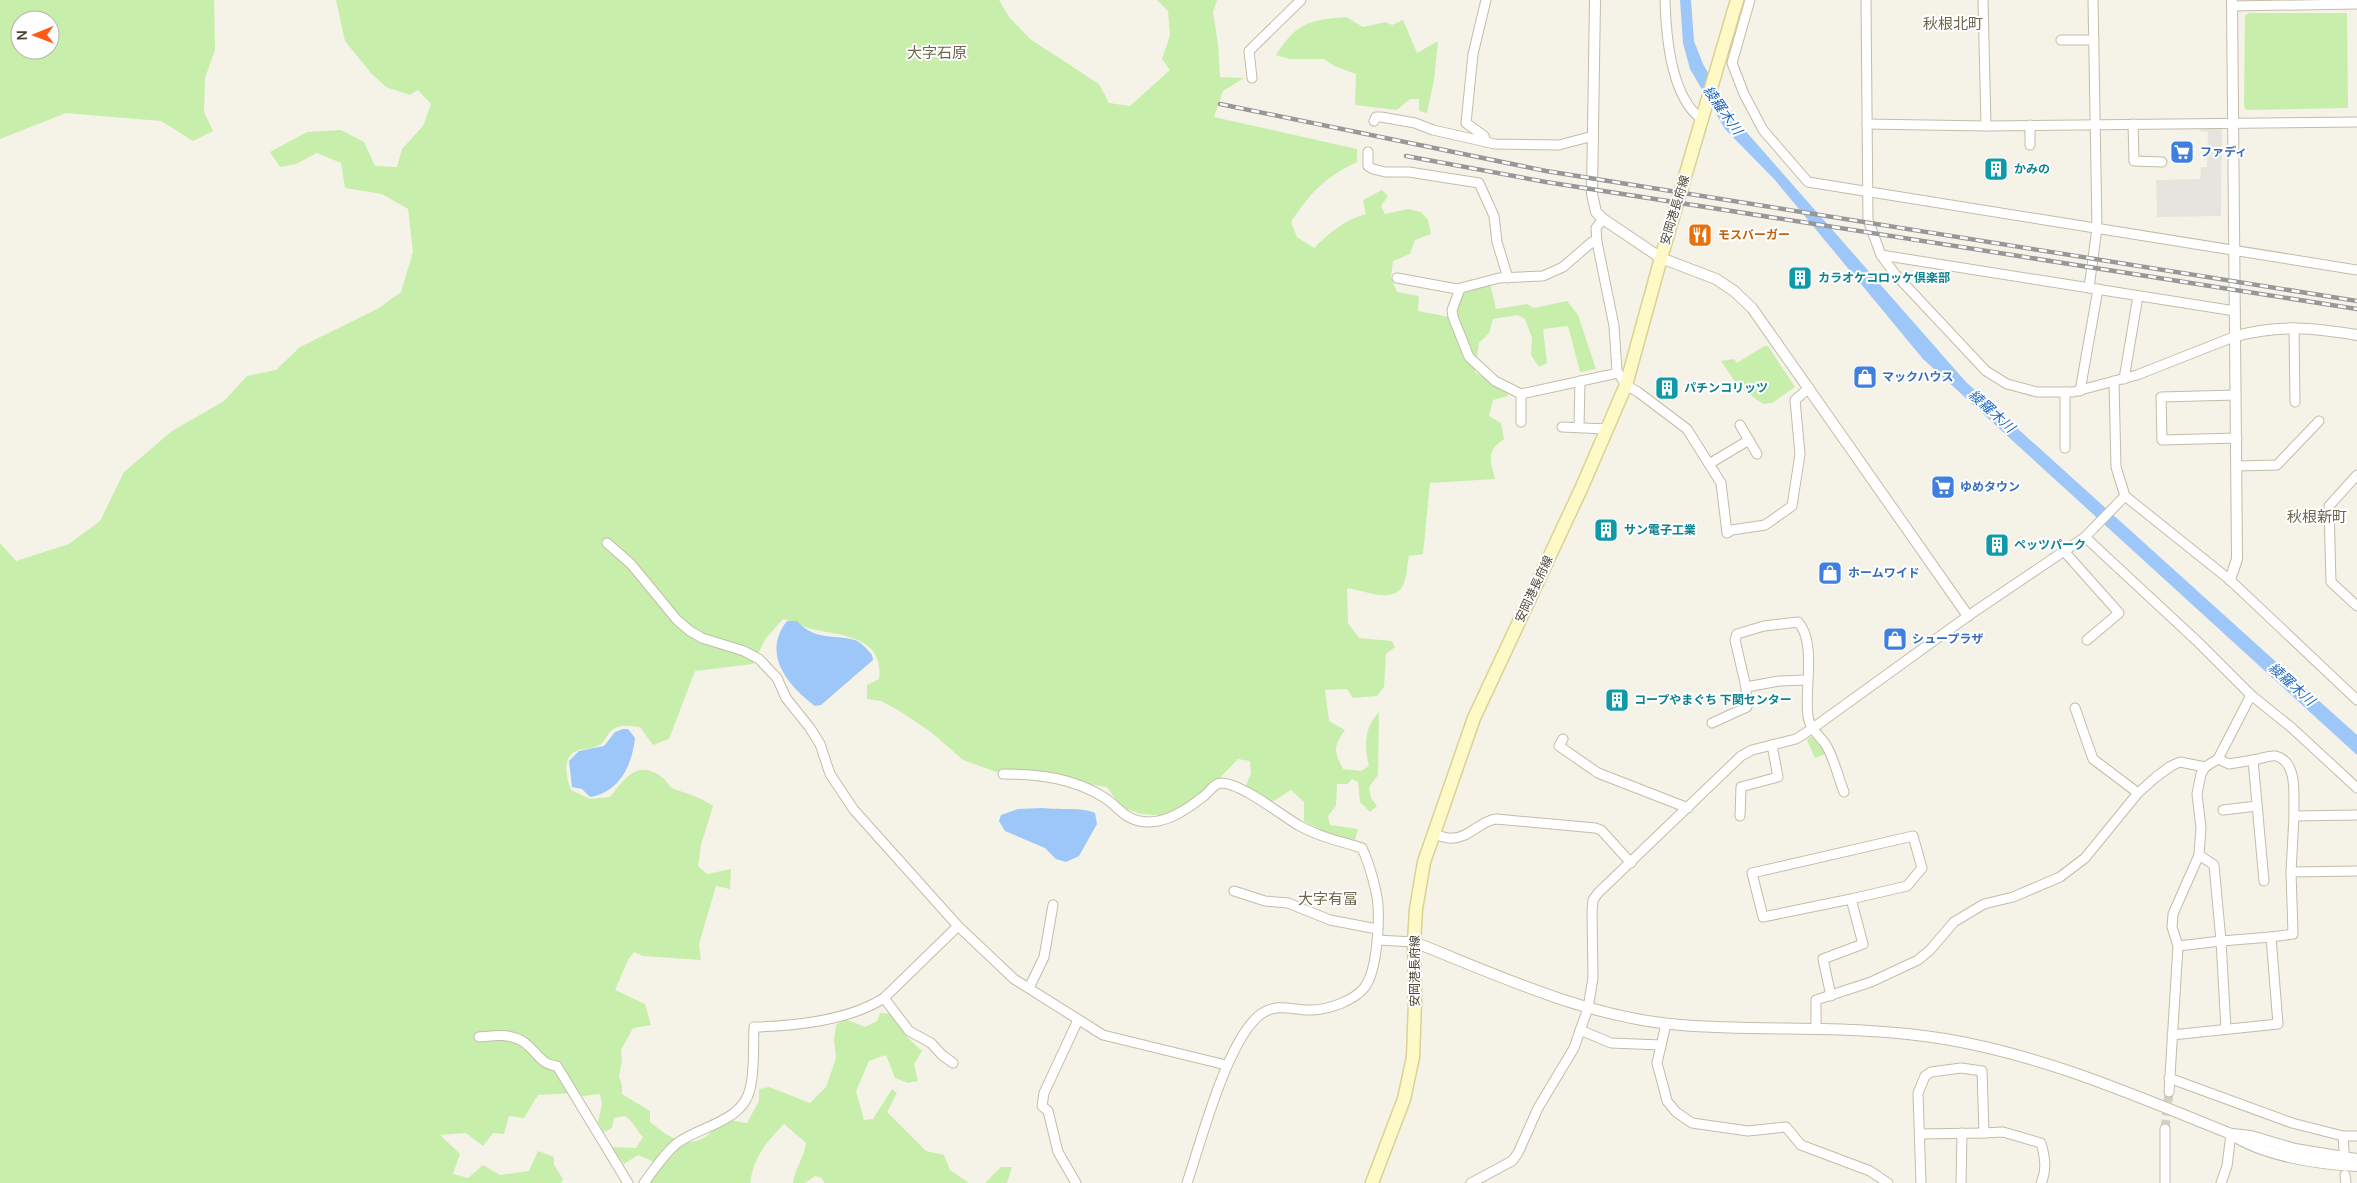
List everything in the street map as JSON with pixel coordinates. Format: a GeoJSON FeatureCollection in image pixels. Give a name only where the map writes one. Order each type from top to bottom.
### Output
{"type":"FeatureCollection","features":[{"type":"Feature","properties":{"kind":"main road","name":"安岡港長府線"},"geometry":{"type":"LineString","coordinates":[[1372,1183],[1404,1099],[1413,1057],[1415,1002],[1414,942],[1416,909],[1424,862],[1474,718],[1608,429],[1626,386],[1661,258],[1737,0]]}},
{"type":"Feature","properties":{"kind":"street"},"geometry":{"type":"LineString","coordinates":[[1252,78],[1249,51],[1301,0]]}},
{"type":"Feature","properties":{"kind":"street"},"geometry":{"type":"LineString","coordinates":[[1486,0],[1473,54],[1466,123],[1484,136],[1486,142]]}},
{"type":"Feature","properties":{"kind":"street"},"geometry":{"type":"LineString","coordinates":[[1595,0],[1593,203],[1596,212],[1603,219],[1661,258],[1716,279],[1734,291],[1752,308],[1968,616]]}},
{"type":"Feature","properties":{"kind":"street"},"geometry":{"type":"LineString","coordinates":[[1665,0],[1668,38],[1680,89],[1687,106],[1693,114],[1704,117]]}},
{"type":"Feature","properties":{"kind":"street"},"geometry":{"type":"LineString","coordinates":[[1750,0],[1732,63],[1744,94],[1763,130],[1808,182],[2357,270]]}},
{"type":"Feature","properties":{"kind":"street"},"geometry":{"type":"LineString","coordinates":[[1866,0],[1868,220],[1881,255],[1895,274],[1986,371],[2007,384],[2038,392],[2080,391],[2124,378],[2236,336],[2263,329],[2294,328],[2357,335]]}},
{"type":"Feature","properties":{"kind":"street"},"geometry":{"type":"LineString","coordinates":[[1983,0],[1986,126]]}},
{"type":"Feature","properties":{"kind":"street"},"geometry":{"type":"LineString","coordinates":[[2080,391],[2093,289],[2097,228],[2093,0]]}},
{"type":"Feature","properties":{"kind":"street"},"geometry":{"type":"LineString","coordinates":[[2230,580],[2237,559],[2232,3],[2357,4]]}},
{"type":"Feature","properties":{"kind":"street"},"geometry":{"type":"LineString","coordinates":[[2061,40],[2094,40]]}},
{"type":"Feature","properties":{"kind":"street"},"geometry":{"type":"LineString","coordinates":[[1374,121],[1376,117],[1381,117],[1415,123],[1434,130],[1486,142],[1559,145],[1593,136]]}},
{"type":"Feature","properties":{"kind":"street"},"geometry":{"type":"LineString","coordinates":[[1868,124],[1986,126],[2357,122]]}},
{"type":"Feature","properties":{"kind":"street"},"geometry":{"type":"LineString","coordinates":[[2133,124],[2134,161],[2162,162]]}},
{"type":"Feature","properties":{"kind":"street"},"geometry":{"type":"LineString","coordinates":[[2030,125],[2030,145]]}},
{"type":"Feature","properties":{"kind":"street"},"geometry":{"type":"LineString","coordinates":[[1368,152],[1368,166],[1373,169],[1409,172],[1479,183],[1494,216],[1497,242],[1508,278]]}},
{"type":"Feature","properties":{"kind":"street"},"geometry":{"type":"LineString","coordinates":[[1603,219],[1596,228],[1597,242],[1614,326],[1618,373],[1626,386],[1638,392],[1687,429],[1721,484],[1727,533],[1732,530],[1765,525],[1792,506],[1800,454],[1795,400],[1809,388]]}},
{"type":"Feature","properties":{"kind":"street"},"geometry":{"type":"LineString","coordinates":[[1398,278],[1460,289],[1508,278],[1526,278],[1554,273],[1592,242],[1597,242]]}},
{"type":"Feature","properties":{"kind":"street"},"geometry":{"type":"LineString","coordinates":[[1881,255],[2234,311]]}},
{"type":"Feature","properties":{"kind":"street"},"geometry":{"type":"LineString","coordinates":[[1460,289],[1452,310],[1469,358],[1495,381],[1521,394],[1618,373]]}},
{"type":"Feature","properties":{"kind":"street"},"geometry":{"type":"LineString","coordinates":[[2124,378],[2138,296]]}},
{"type":"Feature","properties":{"kind":"street"},"geometry":{"type":"LineString","coordinates":[[2294,328],[2295,402]]}},
{"type":"Feature","properties":{"kind":"street"},"geometry":{"type":"LineString","coordinates":[[1580,380],[1580,427]]}},
{"type":"Feature","properties":{"kind":"street"},"geometry":{"type":"LineString","coordinates":[[2114,381],[2116,466],[2124,496],[2230,580],[2357,700]]}},
{"type":"Feature","properties":{"kind":"street"},"geometry":{"type":"LineString","coordinates":[[2065,392],[2065,448]]}},
{"type":"Feature","properties":{"kind":"street"},"geometry":{"type":"LineString","coordinates":[[1521,394],[1521,422]]}},
{"type":"Feature","properties":{"kind":"street"},"geometry":{"type":"LineString","coordinates":[[2236,395],[2161,396],[2162,440],[2237,438]]}},
{"type":"Feature","properties":{"kind":"street"},"geometry":{"type":"LineString","coordinates":[[2237,466],[2277,465],[2319,421]]}},
{"type":"Feature","properties":{"kind":"street"},"geometry":{"type":"LineString","coordinates":[[1740,424],[1757,454]]}},
{"type":"Feature","properties":{"kind":"street"},"geometry":{"type":"LineString","coordinates":[[1562,427],[1608,429]]}},
{"type":"Feature","properties":{"kind":"street"},"geometry":{"type":"LineString","coordinates":[[1709,464],[1749,440]]}},
{"type":"Feature","properties":{"kind":"street"},"geometry":{"type":"LineString","coordinates":[[2357,475],[2329,506],[2331,582],[2357,606]]}},
{"type":"Feature","properties":{"kind":"street"},"geometry":{"type":"LineString","coordinates":[[1471,1183],[1512,1161],[1518,1153],[1538,1108],[1574,1048],[1588,1008],[1594,978],[1594,900],[1598,893],[1741,756],[1752,750],[1796,739],[1813,728],[1968,616],[2087,535],[2124,496]]}},
{"type":"Feature","properties":{"kind":"street"},"geometry":{"type":"LineString","coordinates":[[2087,535],[2252,695],[2292,728],[2357,788]]}},
{"type":"Feature","properties":{"kind":"street"},"geometry":{"type":"LineString","coordinates":[[608,543],[631,564],[677,620],[690,631],[702,638],[744,651],[759,660],[777,678],[786,698],[820,744],[830,774],[854,810],[958,926],[1014,979],[1103,1035],[1226,1065]]}},
{"type":"Feature","properties":{"kind":"street"},"geometry":{"type":"LineString","coordinates":[[2063,550],[2119,613],[2087,640]]}},
{"type":"Feature","properties":{"kind":"street"},"geometry":{"type":"LineString","coordinates":[[1712,723],[1747,706],[1746,687],[1735,640],[1737,634],[1764,626],[1798,622],[1807,646],[1809,668],[1807,680],[1808,718],[1827,746],[1833,774],[1844,792]]}},
{"type":"Feature","properties":{"kind":"street"},"geometry":{"type":"LineString","coordinates":[[1746,687],[1779,681],[1807,680]]}},
{"type":"Feature","properties":{"kind":"street"},"geometry":{"type":"LineString","coordinates":[[2169,1092],[2178,946],[2172,927],[2173,914],[2199,855],[2201,828],[2197,794],[2201,774],[2205,767],[2218,759],[2252,695]]}},
{"type":"Feature","properties":{"kind":"street"},"geometry":{"type":"LineString","coordinates":[[2075,708],[2093,759],[2138,793]]}},
{"type":"Feature","properties":{"kind":"street"},"geometry":{"type":"LineString","coordinates":[[1563,739],[1560,746],[1598,774],[1688,808]]}},
{"type":"Feature","properties":{"kind":"street"},"geometry":{"type":"LineString","coordinates":[[1740,816],[1740,787],[1778,777],[1772,745]]}},
{"type":"Feature","properties":{"kind":"street"},"geometry":{"type":"LineString","coordinates":[[2178,946],[2292,934],[2294,816],[2292,772],[2284,759],[2274,756],[2229,764],[2218,759]]}},
{"type":"Feature","properties":{"kind":"street"},"geometry":{"type":"LineString","coordinates":[[2253,760],[2264,880]]}},
{"type":"Feature","properties":{"kind":"street"},"geometry":{"type":"LineString","coordinates":[[1816,1028],[1816,1000],[1871,982],[1918,960],[1930,950],[1954,922],[1984,904],[2013,897],[2060,877],[2085,858],[2138,793],[2171,766],[2180,762],[2205,767]]}},
{"type":"Feature","properties":{"kind":"street"},"geometry":{"type":"LineString","coordinates":[[1003,774],[1050,776],[1092,791],[1106,799],[1121,813],[1140,821],[1168,820],[1203,796],[1218,783],[1223,783],[1242,790],[1299,825],[1320,835],[1362,848],[1376,892],[1377,940],[1366,987],[1356,997],[1312,1010],[1282,1007],[1261,1014],[1247,1031],[1226,1065],[1187,1183]]}},
{"type":"Feature","properties":{"kind":"street"},"geometry":{"type":"LineString","coordinates":[[2223,810],[2257,806]]}},
{"type":"Feature","properties":{"kind":"street"},"geometry":{"type":"LineString","coordinates":[[2294,816],[2357,815]]}},
{"type":"Feature","properties":{"kind":"street"},"geometry":{"type":"LineString","coordinates":[[1434,834],[1454,838],[1490,820],[1496,819],[1596,828],[1601,830],[1631,863]]}},
{"type":"Feature","properties":{"kind":"street"},"geometry":{"type":"LineString","coordinates":[[1913,836],[1922,868],[1907,886],[1851,900],[1762,917],[1752,872],[1913,836]]}},
{"type":"Feature","properties":{"kind":"street"},"geometry":{"type":"LineString","coordinates":[[2199,855],[2214,865],[2226,1029]]}},
{"type":"Feature","properties":{"kind":"street"},"geometry":{"type":"LineString","coordinates":[[2292,872],[2357,871]]}},
{"type":"Feature","properties":{"kind":"street"},"geometry":{"type":"LineString","coordinates":[[1234,891],[1265,902],[1288,903],[1343,924],[1377,929]]}},
{"type":"Feature","properties":{"kind":"street"},"geometry":{"type":"LineString","coordinates":[[1831,996],[1823,959],[1863,944],[1851,900]]}},
{"type":"Feature","properties":{"kind":"street"},"geometry":{"type":"LineString","coordinates":[[1029,988],[1044,957],[1053,905]]}},
{"type":"Feature","properties":{"kind":"street"},"geometry":{"type":"LineString","coordinates":[[644,1183],[675,1144],[735,1113],[744,1103],[750,1090],[754,1027],[802,1025],[860,1010],[884,998],[958,926]]}},
{"type":"Feature","properties":{"kind":"street"},"geometry":{"type":"LineString","coordinates":[[2172,1035],[2278,1024],[2271,937]]}},
{"type":"Feature","properties":{"kind":"street"},"geometry":{"type":"LineString","coordinates":[[1377,940],[1414,942],[1588,1008],[1666,1024],[1816,1028],[1915,1035],[1972,1044],[2026,1056],[2068,1070],[2231,1134],[2244,1143],[2322,1162],[2357,1166]]}},
{"type":"Feature","properties":{"kind":"street"},"geometry":{"type":"LineString","coordinates":[[884,998],[909,1031],[931,1043],[953,1063]]}},
{"type":"Feature","properties":{"kind":"street"},"geometry":{"type":"LineString","coordinates":[[1076,1183],[1058,1152],[1048,1111],[1042,1106],[1044,1093],[1078,1020]]}},
{"type":"Feature","properties":{"kind":"street"},"geometry":{"type":"LineString","coordinates":[[1666,1024],[1657,1063],[1667,1101],[1684,1119],[1692,1123],[1748,1131],[1786,1128],[1801,1145],[1874,1173],[1888,1183]]}},
{"type":"Feature","properties":{"kind":"street"},"geometry":{"type":"LineString","coordinates":[[1580,1030],[1610,1043],[1661,1045]]}},
{"type":"Feature","properties":{"kind":"street"},"geometry":{"type":"LineString","coordinates":[[478,1037],[500,1034],[516,1039],[525,1043],[543,1062],[557,1066],[628,1183]]}},
{"type":"Feature","properties":{"kind":"street"},"geometry":{"type":"LineString","coordinates":[[1921,1183],[1918,1093],[1930,1072],[1961,1068],[1982,1071],[1984,1133]]}},
{"type":"Feature","properties":{"kind":"street"},"geometry":{"type":"LineString","coordinates":[[2170,1078],[2292,1123],[2343,1136],[2357,1136]]}},
{"type":"Feature","properties":{"kind":"street"},"geometry":{"type":"LineString","coordinates":[[2165,1129],[2165,1183]]}},
{"type":"Feature","properties":{"kind":"street"},"geometry":{"type":"LineString","coordinates":[[1920,1134],[2003,1132],[2041,1143],[2045,1158],[2045,1172],[2041,1183]]}},
{"type":"Feature","properties":{"kind":"street"},"geometry":{"type":"LineString","coordinates":[[1961,1183],[1962,1133]]}},
{"type":"Feature","properties":{"kind":"street"},"geometry":{"type":"LineString","coordinates":[[2231,1134],[2251,1136],[2295,1149],[2357,1159]]}},
{"type":"Feature","properties":{"kind":"street"},"geometry":{"type":"LineString","coordinates":[[2221,1183],[2228,1166],[2231,1134]]}},
{"type":"Feature","properties":{"kind":"street"},"geometry":{"type":"LineString","coordinates":[[2343,1136],[2344,1151]]}},
{"type":"Feature","properties":{"kind":"green space"},"geometry":{"type":"Polygon","coordinates":[[[0,0],[214,0],[215,50],[205,78],[204,112],[213,131],[193,141],[161,121],[66,113],[0,139],[0,0]]]}},
{"type":"Feature","properties":{"kind":"green space"},"geometry":{"type":"Polygon","coordinates":[[[336,0],[999,0],[1009,17],[1030,39],[1099,84],[1109,103],[1130,106],[1170,70],[1162,59],[1170,35],[1168,11],[1157,0],[1217,0],[1213,12],[1218,44],[1220,77],[1244,78],[1223,91],[1214,117],[1357,149],[1357,162],[1336,173],[1320,186],[1305,202],[1291,222],[1297,237],[1314,248],[1338,227],[1366,214],[1363,200],[1382,190],[1388,196],[1381,206],[1385,214],[1408,209],[1421,212],[1428,220],[1431,234],[1415,240],[1410,254],[1393,261],[1391,277],[1397,292],[1419,296],[1418,311],[1449,317],[1463,291],[1490,283],[1496,309],[1527,304],[1534,308],[1567,301],[1578,315],[1596,369],[1580,372],[1568,326],[1543,329],[1547,363],[1539,367],[1531,355],[1532,338],[1525,319],[1518,315],[1493,319],[1489,333],[1479,343],[1475,372],[1489,381],[1505,387],[1508,396],[1493,400],[1489,416],[1501,423],[1504,439],[1494,448],[1491,456],[1495,479],[1430,483],[1423,554],[1409,556],[1405,580],[1400,590],[1394,594],[1378,595],[1347,588],[1348,623],[1359,638],[1392,641],[1395,647],[1386,654],[1384,687],[1377,696],[1353,698],[1347,689],[1325,690],[1329,721],[1345,730],[1336,748],[1336,753],[1343,769],[1361,771],[1369,766],[1366,738],[1370,724],[1379,712],[1378,775],[1369,787],[1371,798],[1377,806],[1370,812],[1360,802],[1358,782],[1352,779],[1348,784],[1337,784],[1336,806],[1328,816],[1330,825],[1358,829],[1355,840],[1334,837],[1304,821],[1304,802],[1291,790],[1272,802],[1245,788],[1251,773],[1250,761],[1238,759],[1213,785],[1168,816],[1141,814],[1121,807],[1107,787],[1035,770],[996,772],[963,760],[931,732],[898,710],[881,701],[867,699],[867,685],[879,679],[879,665],[869,647],[861,641],[850,637],[812,629],[783,619],[766,638],[753,664],[695,671],[669,739],[653,745],[640,727],[621,726],[613,729],[598,746],[579,750],[569,757],[566,767],[571,790],[590,799],[610,797],[632,773],[646,770],[654,772],[663,778],[674,789],[699,798],[713,806],[701,845],[698,866],[707,874],[731,869],[730,889],[716,886],[699,944],[701,960],[643,956],[634,952],[628,960],[615,990],[645,1004],[651,1025],[633,1028],[621,1050],[622,1060],[619,1076],[622,1094],[650,1111],[650,1122],[669,1136],[683,1141],[698,1141],[728,1121],[747,1123],[759,1101],[759,1089],[769,1087],[810,1103],[826,1087],[836,1058],[834,1040],[836,1025],[845,1019],[865,1027],[877,1021],[880,1013],[891,1014],[906,1036],[922,1051],[914,1064],[918,1081],[908,1083],[895,1078],[886,1055],[869,1061],[856,1091],[864,1120],[873,1119],[892,1089],[897,1093],[887,1112],[926,1151],[944,1155],[950,1170],[969,1183],[824,1183],[822,1178],[815,1176],[805,1183],[793,1183],[806,1143],[784,1124],[762,1150],[754,1165],[750,1183],[650,1183],[661,1165],[638,1155],[624,1164],[611,1147],[636,1148],[643,1137],[628,1118],[625,1116],[614,1118],[612,1128],[604,1132],[598,1122],[602,1104],[600,1094],[583,1096],[575,1093],[538,1095],[524,1118],[509,1116],[504,1134],[493,1133],[483,1146],[466,1133],[440,1135],[460,1154],[453,1174],[468,1178],[483,1165],[500,1175],[529,1171],[538,1151],[554,1157],[554,1165],[563,1179],[561,1183],[0,1183],[0,543],[16,561],[69,544],[100,521],[124,472],[172,431],[224,401],[247,376],[276,370],[300,347],[379,308],[401,292],[413,252],[408,209],[382,194],[345,188],[341,163],[317,153],[296,164],[280,167],[270,152],[307,132],[341,130],[364,142],[375,166],[397,167],[402,149],[423,126],[431,104],[418,90],[410,95],[386,87],[371,73],[345,41],[336,0]]]}},
{"type":"Feature","properties":{"kind":"green space"},"geometry":{"type":"Polygon","coordinates":[[[2248,13],[2347,13],[2348,108],[2246,110],[2244,106],[2245,16],[2248,13]]]}},
{"type":"Feature","properties":{"kind":"green space"},"geometry":{"type":"Polygon","coordinates":[[[1346,17],[1363,27],[1386,22],[1392,25],[1403,20],[1417,53],[1438,41],[1434,80],[1427,113],[1419,111],[1419,99],[1410,99],[1397,110],[1355,105],[1356,74],[1334,66],[1324,59],[1289,59],[1276,55],[1290,36],[1305,25],[1322,20],[1346,17]]]}},
{"type":"Feature","properties":{"kind":"green space"},"geometry":{"type":"Polygon","coordinates":[[[1764,346],[1768,346],[1795,387],[1772,403],[1763,404],[1738,386],[1721,361],[1734,359],[1737,363],[1764,346]]]}},
{"type":"Feature","properties":{"kind":"green space"},"geometry":{"type":"Polygon","coordinates":[[[1810,737],[1817,738],[1826,754],[1815,758],[1807,740],[1810,737]]]}},
{"type":"Feature","properties":{"kind":"green space"},"geometry":{"type":"Polygon","coordinates":[[[1001,1167],[1012,1167],[1007,1183],[985,1183],[1001,1167]]]}},
{"type":"Feature","properties":{"kind":"shaded area"},"geometry":{"type":"Polygon","coordinates":[[[2200,128],[2222,128],[2221,216],[2157,217],[2156,180],[2200,179],[2201,167],[2207,167],[2208,132],[2200,131],[2200,128]]]}},
{"type":"Feature","properties":{"kind":"water","name":"綾羅木川"},"geometry":{"type":"Polygon","coordinates":[[[1680,0],[1691,0],[1694,41],[1703,64],[1735,119],[1966,382],[2357,735],[2357,755],[1923,359],[1775,180],[1725,129],[1690,69],[1683,43],[1680,0]]]}},
{"type":"Feature","properties":{"kind":"water"},"geometry":{"type":"Polygon","coordinates":[[[787,621],[797,621],[810,632],[824,636],[855,640],[862,644],[872,655],[873,660],[821,705],[815,706],[787,679],[777,657],[780,633],[787,621]]]}},
{"type":"Feature","properties":{"kind":"water"},"geometry":{"type":"Polygon","coordinates":[[[628,729],[635,738],[631,758],[623,776],[617,783],[600,794],[590,797],[582,789],[572,787],[569,761],[579,751],[604,746],[615,732],[628,729]]]}},
{"type":"Feature","properties":{"kind":"water"},"geometry":{"type":"Polygon","coordinates":[[[1018,809],[1077,809],[1095,813],[1097,824],[1079,856],[1066,862],[1056,859],[1045,848],[1005,831],[999,821],[1001,815],[1018,809]]]}},
{"type":"Feature","properties":{"kind":"tunnel"},"geometry":{"type":"LineString","coordinates":[[2165,1129],[2169,1092]]}},
{"type":"Feature","properties":{"kind":"railway"},"geometry":{"type":"LineString","coordinates":[[1220,104],[1546,171],[2357,301]]}},
{"type":"Feature","properties":{"kind":"railway"},"geometry":{"type":"LineString","coordinates":[[1406,156],[1546,182],[2357,309]]}},
{"type":"Feature","properties":{"kind":"place","name":"ファディ"},"geometry":{"type":"Point","coordinates":[2182,152]}},
{"type":"Feature","properties":{"kind":"place","name":"かみの"},"geometry":{"type":"Point","coordinates":[1996,169]}},
{"type":"Feature","properties":{"kind":"place","name":"モスバーガー"},"geometry":{"type":"Point","coordinates":[1700,235]}},
{"type":"Feature","properties":{"kind":"place","name":"カラオケコロッケ倶楽部"},"geometry":{"type":"Point","coordinates":[1800,278]}},
{"type":"Feature","properties":{"kind":"place","name":"マックハウス"},"geometry":{"type":"Point","coordinates":[1865,377]}},
{"type":"Feature","properties":{"kind":"place","name":"パチンコリッツ"},"geometry":{"type":"Point","coordinates":[1667,388]}},
{"type":"Feature","properties":{"kind":"place","name":"ゆめタウン"},"geometry":{"type":"Point","coordinates":[1943,487]}},
{"type":"Feature","properties":{"kind":"place","name":"サン電子工業"},"geometry":{"type":"Point","coordinates":[1606,530]}},
{"type":"Feature","properties":{"kind":"place","name":"ペッツパーク"},"geometry":{"type":"Point","coordinates":[1997,545]}},
{"type":"Feature","properties":{"kind":"place","name":"ホームワイド"},"geometry":{"type":"Point","coordinates":[1830,573]}},
{"type":"Feature","properties":{"kind":"place","name":"シュープラザ"},"geometry":{"type":"Point","coordinates":[1895,639]}},
{"type":"Feature","properties":{"kind":"place","name":"コープやまぐち 下関センター"},"geometry":{"type":"Point","coordinates":[1617,700]}},
{"type":"Feature","properties":{"kind":"district","name":"秋根北町"},"geometry":{"type":"Point","coordinates":[1953,24]}},
{"type":"Feature","properties":{"kind":"district","name":"大字石原"},"geometry":{"type":"Point","coordinates":[937,53]}},
{"type":"Feature","properties":{"kind":"district","name":"秋根新町"},"geometry":{"type":"Point","coordinates":[2317,517]}},
{"type":"Feature","properties":{"kind":"district","name":"大字有冨"},"geometry":{"type":"Point","coordinates":[1328,899]}}]}
